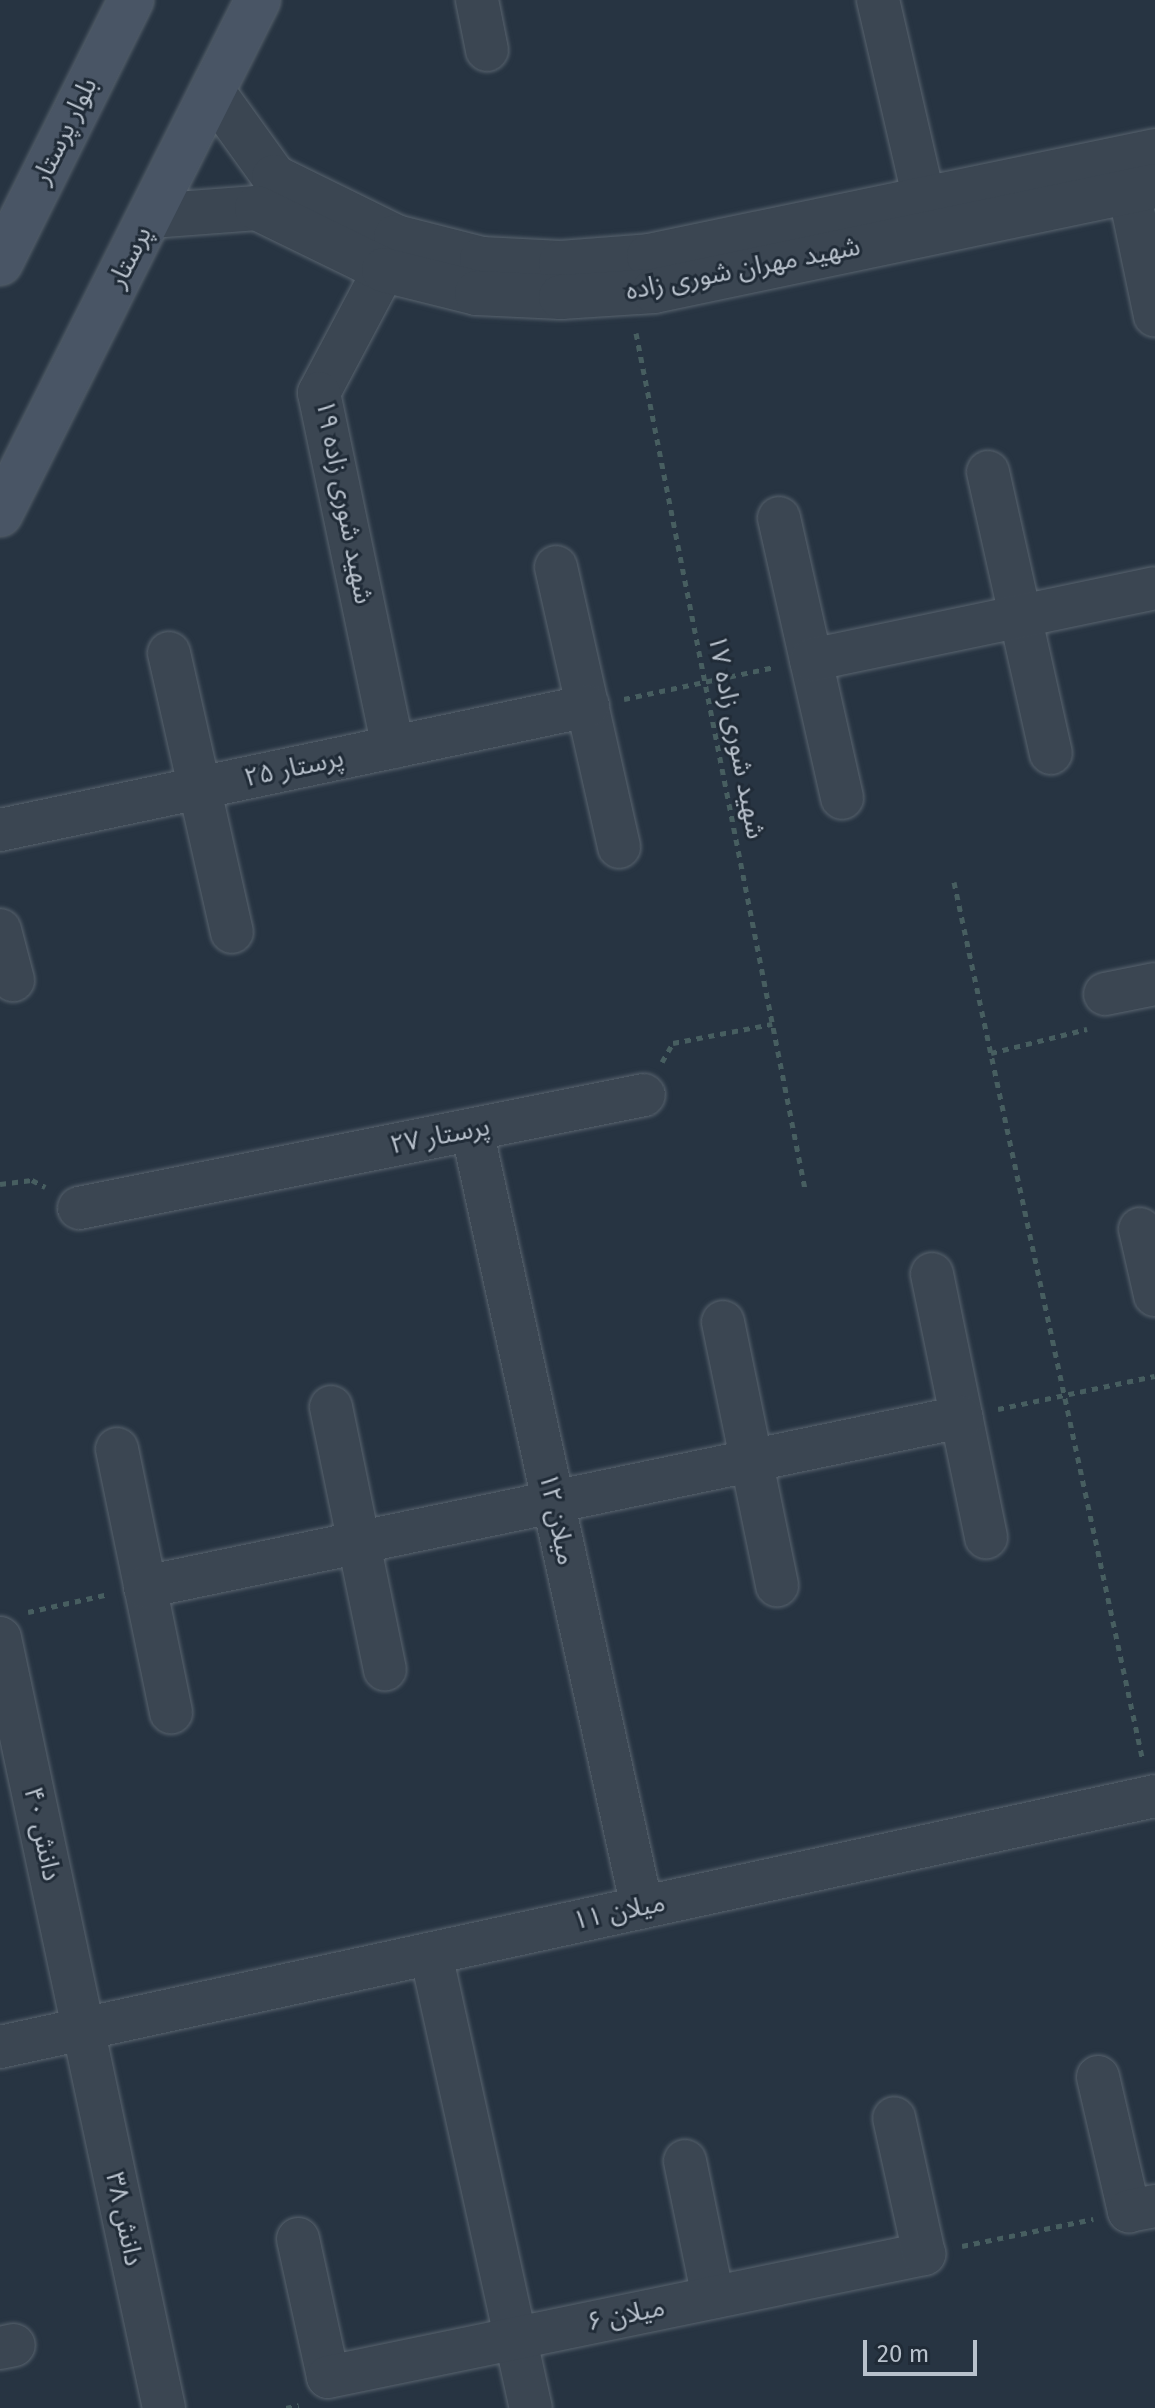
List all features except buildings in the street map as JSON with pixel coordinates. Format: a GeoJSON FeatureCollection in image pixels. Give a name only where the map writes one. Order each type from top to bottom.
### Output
{"type":"FeatureCollection","features":[{"type":"Feature","properties":{"kind":"main road","name":"بلوار پرستار"},"geometry":{"type":"LineString","coordinates":[[0,263],[131,0]]}},
{"type":"Feature","properties":{"kind":"main road","name":"پرستار"},"geometry":{"type":"LineString","coordinates":[[0,514],[258,0]]}},
{"type":"Feature","properties":{"kind":"street"},"geometry":{"type":"LineString","coordinates":[[477,0],[487,50]]}},
{"type":"Feature","properties":{"kind":"street"},"geometry":{"type":"LineString","coordinates":[[878,0],[924,199]]}},
{"type":"Feature","properties":{"kind":"street","name":"شهید مهران شوری زاده"},"geometry":{"type":"LineString","coordinates":[[213,92],[274,177],[396,237],[482,259],[561,263],[649,256],[924,199],[1140,171]]}},
{"type":"Feature","properties":{"kind":"street","name":"شهید مهران شوری زاده"},"geometry":{"type":"LineString","coordinates":[[151,216],[257,208],[384,270],[477,293],[561,297],[628,293],[1140,171]]}},
{"type":"Feature","properties":{"kind":"street"},"geometry":{"type":"LineString","coordinates":[[1140,171],[1155,316]]}},
{"type":"Feature","properties":{"kind":"street","name":"شهید شوری زاده ۱۹"},"geometry":{"type":"LineString","coordinates":[[384,270],[319,393],[393,747]]}},
{"type":"Feature","properties":{"kind":"street"},"geometry":{"type":"LineString","coordinates":[[988,472],[1051,753]]}},
{"type":"Feature","properties":{"kind":"street"},"geometry":{"type":"LineString","coordinates":[[779,518],[842,798]]}},
{"type":"Feature","properties":{"kind":"street"},"geometry":{"type":"LineString","coordinates":[[556,567],[619,847]]}},
{"type":"Feature","properties":{"kind":"street"},"geometry":{"type":"LineString","coordinates":[[811,660],[1155,588]]}},
{"type":"Feature","properties":{"kind":"street"},"geometry":{"type":"LineString","coordinates":[[169,653],[232,932]]}},
{"type":"Feature","properties":{"kind":"street","name":"پرستار ۲۵"},"geometry":{"type":"LineString","coordinates":[[0,830],[588,706]]}},
{"type":"Feature","properties":{"kind":"street"},"geometry":{"type":"LineString","coordinates":[[0,930],[13,980]]}},
{"type":"Feature","properties":{"kind":"street"},"geometry":{"type":"LineString","coordinates":[[1105,994],[1155,984]]}},
{"type":"Feature","properties":{"kind":"street","name":"پرستار ۲۷"},"geometry":{"type":"LineString","coordinates":[[79,1208],[644,1095]]}},
{"type":"Feature","properties":{"kind":"street","name":"میلان ۱۲"},"geometry":{"type":"LineString","coordinates":[[472,1130],[642,1908]]}},
{"type":"Feature","properties":{"kind":"street"},"geometry":{"type":"LineString","coordinates":[[1140,1229],[1155,1295]]}},
{"type":"Feature","properties":{"kind":"street"},"geometry":{"type":"LineString","coordinates":[[932,1274],[986,1538]]}},
{"type":"Feature","properties":{"kind":"street"},"geometry":{"type":"LineString","coordinates":[[723,1322],[777,1586]]}},
{"type":"Feature","properties":{"kind":"street"},"geometry":{"type":"LineString","coordinates":[[331,1407],[385,1670]]}},
{"type":"Feature","properties":{"kind":"street"},"geometry":{"type":"LineString","coordinates":[[145,1587],[961,1417]]}},
{"type":"Feature","properties":{"kind":"street"},"geometry":{"type":"LineString","coordinates":[[117,1449],[171,1713]]}},
{"type":"Feature","properties":{"kind":"street","name":"دانش ۴۰"},"geometry":{"type":"LineString","coordinates":[[7,1626],[84,2029]]}},
{"type":"Feature","properties":{"kind":"street","name":"میلان ۱۱"},"geometry":{"type":"LineString","coordinates":[[0,2047],[1153,1796]]}},
{"type":"Feature","properties":{"kind":"street"},"geometry":{"type":"LineString","coordinates":[[431,1954],[531,2408]]}},
{"type":"Feature","properties":{"kind":"street","name":"دانش ۳۸"},"geometry":{"type":"LineString","coordinates":[[84,2029],[164,2408]]}},
{"type":"Feature","properties":{"kind":"street"},"geometry":{"type":"LineString","coordinates":[[1098,2077],[1142,2208]]}},
{"type":"Feature","properties":{"kind":"street"},"geometry":{"type":"LineString","coordinates":[[894,2118],[924,2254]]}},
{"type":"Feature","properties":{"kind":"street"},"geometry":{"type":"LineString","coordinates":[[685,2161],[713,2297]]}},
{"type":"Feature","properties":{"kind":"street","name":"میلان ۶"},"geometry":{"type":"LineString","coordinates":[[298,2239],[328,2377],[924,2254]]}},
{"type":"Feature","properties":{"kind":"path","name":"شهید شوری زاده ۱۷"},"geometry":{"type":"LineString","coordinates":[[628,293],[805,1189]]}},
{"type":"Feature","properties":{"kind":"path"},"geometry":{"type":"LineString","coordinates":[[588,706],[811,660]]}},
{"type":"Feature","properties":{"kind":"path"},"geometry":{"type":"LineString","coordinates":[[954,882],[1153,1796]]}},
{"type":"Feature","properties":{"kind":"path"},"geometry":{"type":"LineString","coordinates":[[991,1053],[1098,1026],[1105,994]]}},
{"type":"Feature","properties":{"kind":"path"},"geometry":{"type":"LineString","coordinates":[[644,1095],[673,1043],[772,1024]]}},
{"type":"Feature","properties":{"kind":"path"},"geometry":{"type":"LineString","coordinates":[[961,1417],[1155,1376]]}},
{"type":"Feature","properties":{"kind":"path"},"geometry":{"type":"LineString","coordinates":[[7,1626],[145,1587]]}},
{"type":"Feature","properties":{"kind":"path"},"geometry":{"type":"LineString","coordinates":[[924,2254],[1142,2208]]}}]}
